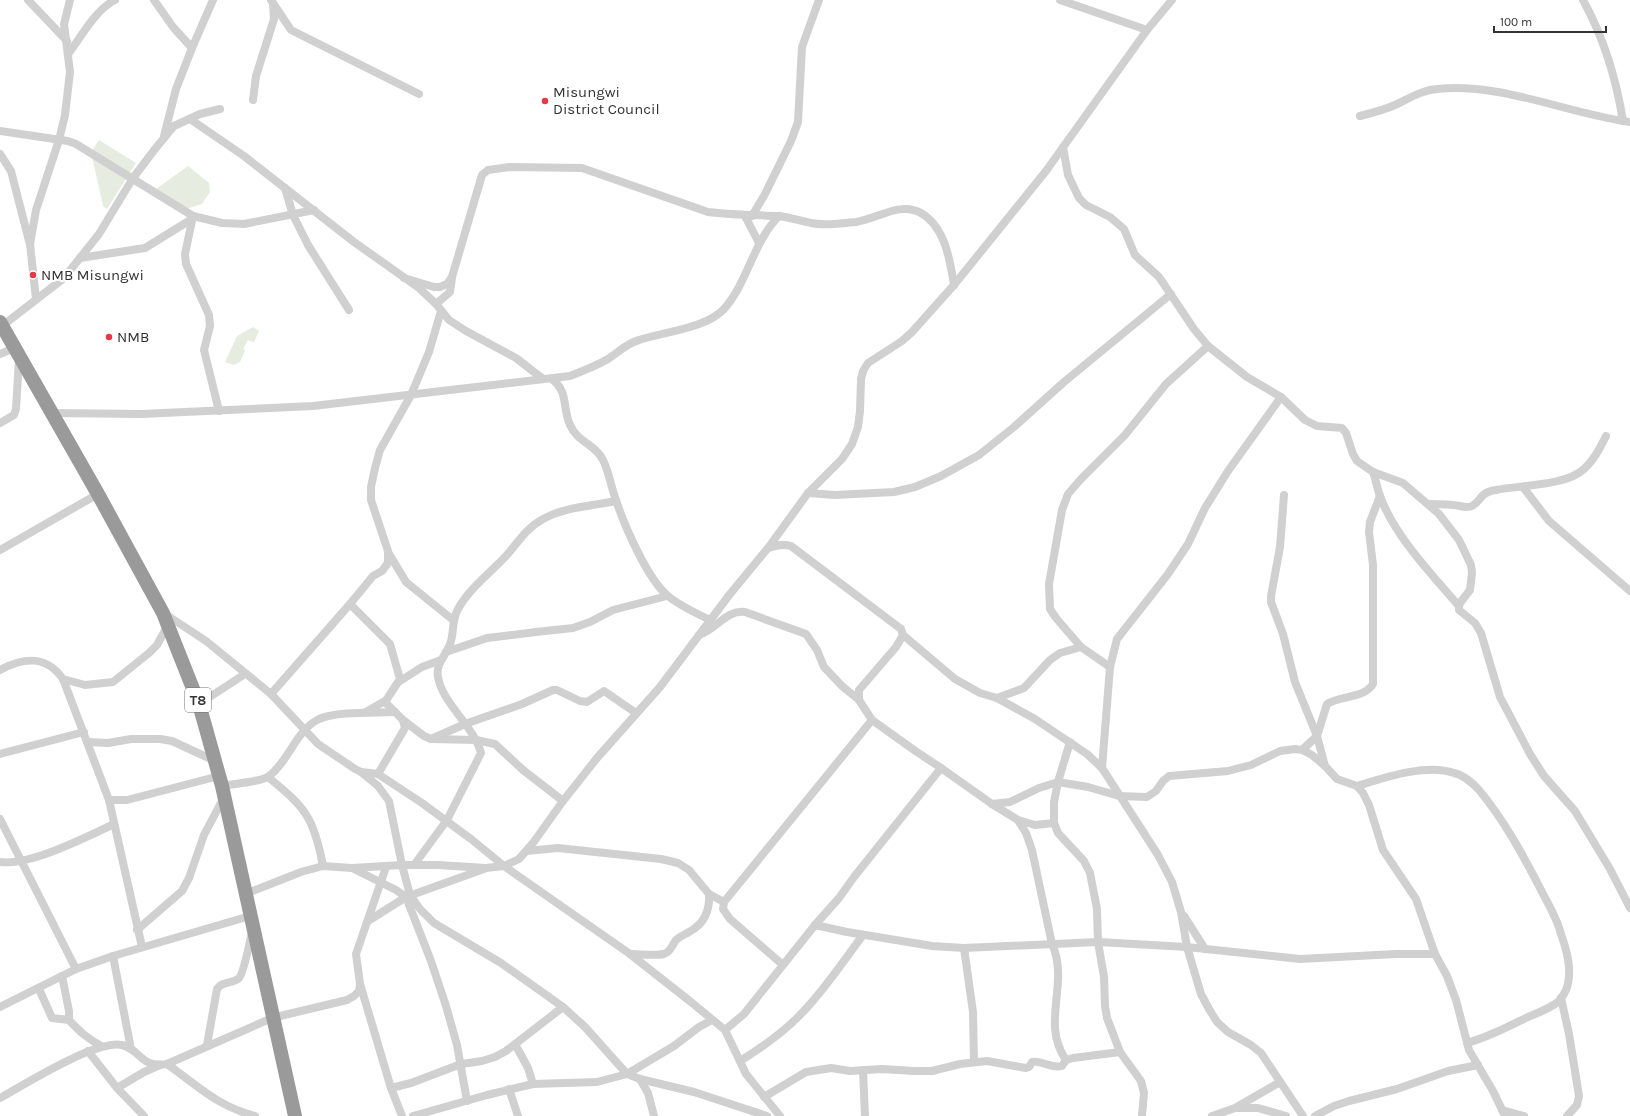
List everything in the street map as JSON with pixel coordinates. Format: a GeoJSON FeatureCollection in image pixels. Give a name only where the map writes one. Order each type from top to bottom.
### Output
{"type":"FeatureCollection","features":[{"type":"Feature","properties":{"kind":"highway","name":"T8"},"geometry":{"type":"LineString","coordinates":[[1,324],[98,494],[166,619],[200,704],[222,786],[294,1116]]}},
{"type":"Feature","properties":{"kind":"street"},"geometry":{"type":"LineString","coordinates":[[28,0],[67,41]]}},
{"type":"Feature","properties":{"kind":"street"},"geometry":{"type":"LineString","coordinates":[[30,244],[36,210],[59,140],[65,114],[70,72],[64,24],[70,0]]}},
{"type":"Feature","properties":{"kind":"street"},"geometry":{"type":"LineString","coordinates":[[68,54],[97,14],[115,0]]}},
{"type":"Feature","properties":{"kind":"street"},"geometry":{"type":"LineString","coordinates":[[154,0],[173,27],[192,48]]}},
{"type":"Feature","properties":{"kind":"street"},"geometry":{"type":"LineString","coordinates":[[164,138],[176,89],[213,0]]}},
{"type":"Feature","properties":{"kind":"street"},"geometry":{"type":"LineString","coordinates":[[748,216],[765,194],[792,141],[798,122],[802,47],[819,0]]}},
{"type":"Feature","properties":{"kind":"street"},"geometry":{"type":"LineString","coordinates":[[1060,0],[1147,30]]}},
{"type":"Feature","properties":{"kind":"street"},"geometry":{"type":"LineString","coordinates":[[245,894],[301,872],[323,866],[352,868],[414,865],[486,868],[504,866],[519,859],[527,852],[563,801],[597,758],[660,687],[710,620],[768,548],[808,493],[842,459],[852,444],[858,427],[861,379],[863,371],[868,363],[902,341],[912,332],[954,285],[1046,171],[1147,30],[1172,0]]}},
{"type":"Feature","properties":{"kind":"street"},"geometry":{"type":"LineString","coordinates":[[1360,116],[1379,111],[1415,95],[1436,89],[1464,88],[1498,92],[1626,122],[1610,60],[1583,0]]}},
{"type":"Feature","properties":{"kind":"street"},"geometry":{"type":"LineString","coordinates":[[272,2],[291,30],[419,94]]}},
{"type":"Feature","properties":{"kind":"street"},"geometry":{"type":"LineString","coordinates":[[253,100],[256,76],[274,20],[272,2]]}},
{"type":"Feature","properties":{"kind":"street"},"geometry":{"type":"LineString","coordinates":[[1,324],[64,278],[99,234],[133,178],[174,126],[200,114],[220,109]]}},
{"type":"Feature","properties":{"kind":"street"},"geometry":{"type":"LineString","coordinates":[[190,119],[244,156],[354,242],[419,288],[454,324],[516,358],[543,379]]}},
{"type":"Feature","properties":{"kind":"street"},"geometry":{"type":"LineString","coordinates":[[0,132],[59,140],[76,144],[87,149],[193,217],[222,223],[244,224],[314,210]]}},
{"type":"Feature","properties":{"kind":"street"},"geometry":{"type":"LineString","coordinates":[[1063,147],[1068,175],[1080,198],[1089,207],[1118,223],[1124,229],[1135,255],[1159,277],[1194,329],[1208,346],[1247,378],[1281,397],[1298,414],[1311,423],[1317,426],[1342,428],[1346,434],[1352,454],[1357,461],[1373,472],[1403,483],[1439,514],[1459,540],[1471,565],[1472,582],[1470,590],[1459,606]]}},
{"type":"Feature","properties":{"kind":"street"},"geometry":{"type":"LineString","coordinates":[[0,154],[11,171],[30,244],[36,299]]}},
{"type":"Feature","properties":{"kind":"street"},"geometry":{"type":"LineString","coordinates":[[436,304],[450,292],[452,277],[471,214],[478,184],[482,175],[488,170],[523,166],[582,168],[708,212],[748,216],[779,216],[820,224],[865,221],[895,210],[906,209],[920,212],[932,220],[942,239],[951,267],[954,285]]}},
{"type":"Feature","properties":{"kind":"street"},"geometry":{"type":"LineString","coordinates":[[285,188],[293,215],[308,245],[349,310]]}},
{"type":"Feature","properties":{"kind":"street"},"geometry":{"type":"LineString","coordinates":[[748,216],[759,243]]}},
{"type":"Feature","properties":{"kind":"street"},"geometry":{"type":"LineString","coordinates":[[51,413],[141,414],[313,406],[570,376],[594,367],[610,358],[626,345],[637,340],[698,324],[723,311],[734,296],[759,243],[770,225],[779,216]]}},
{"type":"Feature","properties":{"kind":"street"},"geometry":{"type":"LineString","coordinates":[[80,258],[145,248],[193,217]]}},
{"type":"Feature","properties":{"kind":"street"},"geometry":{"type":"LineString","coordinates":[[193,217],[185,254],[186,264],[209,315],[210,326],[204,350],[219,411]]}},
{"type":"Feature","properties":{"kind":"street"},"geometry":{"type":"LineString","coordinates":[[404,278],[434,287],[440,287],[446,284],[452,277]]}},
{"type":"Feature","properties":{"kind":"street"},"geometry":{"type":"LineString","coordinates":[[808,493],[836,495],[894,492],[915,487],[941,476],[979,455],[1014,427],[1064,382],[1171,294]]}},
{"type":"Feature","properties":{"kind":"street"},"geometry":{"type":"LineString","coordinates":[[441,312],[429,352],[411,394],[380,450],[371,487],[371,500],[388,551],[406,582],[453,620]]}},
{"type":"Feature","properties":{"kind":"street"},"geometry":{"type":"LineString","coordinates":[[1110,667],[1081,647],[1050,609],[1048,584],[1058,525],[1068,494],[1125,435],[1166,384],[1208,346]]}},
{"type":"Feature","properties":{"kind":"street"},"geometry":{"type":"LineString","coordinates":[[0,354],[17,353],[16,409],[14,415],[0,423]]}},
{"type":"Feature","properties":{"kind":"street"},"geometry":{"type":"LineString","coordinates":[[552,379],[562,388],[569,424],[574,434],[582,442],[597,451],[603,460],[616,501],[640,556],[653,578],[667,596],[710,620]]}},
{"type":"Feature","properties":{"kind":"street"},"geometry":{"type":"LineString","coordinates":[[1102,768],[1110,667],[1117,638],[1168,574],[1188,544],[1205,508],[1228,471],[1281,397]]}},
{"type":"Feature","properties":{"kind":"street"},"geometry":{"type":"LineString","coordinates":[[1429,504],[1452,504],[1468,508],[1474,505],[1484,493],[1504,488],[1523,487],[1572,477],[1583,470],[1594,459],[1606,436]]}},
{"type":"Feature","properties":{"kind":"street"},"geometry":{"type":"LineString","coordinates":[[1373,472],[1380,496],[1396,527],[1426,567],[1459,606],[1462,613],[1475,623],[1481,633],[1500,698],[1527,748],[1544,776],[1575,811],[1610,869],[1630,908]]}},
{"type":"Feature","properties":{"kind":"street"},"geometry":{"type":"LineString","coordinates":[[1523,487],[1549,521],[1630,591]]}},
{"type":"Feature","properties":{"kind":"street"},"geometry":{"type":"LineString","coordinates":[[0,550],[98,494]]}},
{"type":"Feature","properties":{"kind":"street"},"geometry":{"type":"LineString","coordinates":[[1284,495],[1280,547],[1271,602],[1283,634],[1295,682],[1317,736],[1325,766]]}},
{"type":"Feature","properties":{"kind":"street"},"geometry":{"type":"LineString","coordinates":[[1302,750],[1317,736],[1327,704],[1334,700],[1366,692],[1372,684],[1373,565],[1369,532],[1370,522],[1380,496]]}},
{"type":"Feature","properties":{"kind":"street"},"geometry":{"type":"LineString","coordinates":[[414,865],[447,820],[481,753],[476,740],[439,682],[438,673],[441,660],[451,641],[453,620],[458,608],[473,589],[505,557],[530,527],[556,513],[616,501]]}},
{"type":"Feature","properties":{"kind":"street"},"geometry":{"type":"LineString","coordinates":[[768,548],[787,544],[791,546],[895,623],[901,628],[904,635],[955,679],[980,693],[997,698],[1036,719],[1087,754],[1102,768],[1158,855],[1172,882],[1181,912],[1187,947],[1201,994],[1217,1022],[1228,1032],[1251,1045],[1261,1053],[1303,1116]]}},
{"type":"Feature","properties":{"kind":"street"},"geometry":{"type":"LineString","coordinates":[[271,694],[373,576],[382,571],[388,563],[388,551]]}},
{"type":"Feature","properties":{"kind":"street"},"geometry":{"type":"LineString","coordinates":[[382,571],[400,572]]}},
{"type":"Feature","properties":{"kind":"street"},"geometry":{"type":"LineString","coordinates":[[446,652],[487,638],[573,628],[590,622],[614,610],[667,596]]}},
{"type":"Feature","properties":{"kind":"street"},"geometry":{"type":"LineString","coordinates":[[350,604],[390,644],[400,681]]}},
{"type":"Feature","properties":{"kind":"street"},"geometry":{"type":"LineString","coordinates":[[698,636],[709,631],[727,616],[738,611],[745,612],[806,634],[817,650],[824,668],[859,700],[872,720],[992,804],[1018,820],[1035,825],[1054,823]]}},
{"type":"Feature","properties":{"kind":"street"},"geometry":{"type":"LineString","coordinates":[[63,679],[80,684],[112,682],[157,645],[166,619],[206,641],[271,694],[318,744],[361,772],[378,786],[390,801],[408,896],[439,983],[451,1023],[467,1101]]}},
{"type":"Feature","properties":{"kind":"street"},"geometry":{"type":"LineString","coordinates":[[859,700],[859,690],[896,647],[904,635]]}},
{"type":"Feature","properties":{"kind":"street"},"geometry":{"type":"LineString","coordinates":[[997,698],[1024,688],[1050,660],[1060,653],[1081,647]]}},
{"type":"Feature","properties":{"kind":"street"},"geometry":{"type":"LineString","coordinates":[[365,713],[385,701],[400,681],[422,667],[441,660]]}},
{"type":"Feature","properties":{"kind":"street"},"geometry":{"type":"LineString","coordinates":[[0,670],[20,661],[43,662],[57,670],[63,679],[88,742],[112,810],[142,947]]}},
{"type":"Feature","properties":{"kind":"street"},"geometry":{"type":"LineString","coordinates":[[200,704],[245,674]]}},
{"type":"Feature","properties":{"kind":"street"},"geometry":{"type":"LineString","coordinates":[[71,698],[74,690],[80,684]]}},
{"type":"Feature","properties":{"kind":"street"},"geometry":{"type":"LineString","coordinates":[[432,739],[465,724],[522,704],[553,690],[557,690],[580,701],[587,702],[604,691],[636,713]]}},
{"type":"Feature","properties":{"kind":"street"},"geometry":{"type":"LineString","coordinates":[[385,701],[385,703],[403,720],[424,736],[432,739],[476,740],[495,744],[523,770],[563,801]]}},
{"type":"Feature","properties":{"kind":"street"},"geometry":{"type":"LineString","coordinates":[[109,800],[127,800],[247,782],[268,777],[284,760],[305,730],[318,720],[323,718],[365,713],[395,712]]}},
{"type":"Feature","properties":{"kind":"street"},"geometry":{"type":"LineString","coordinates":[[378,774],[405,728],[403,720]]}},
{"type":"Feature","properties":{"kind":"street"},"geometry":{"type":"LineString","coordinates":[[783,965],[730,919],[723,909],[724,902],[872,720]]}},
{"type":"Feature","properties":{"kind":"street"},"geometry":{"type":"LineString","coordinates":[[0,754],[84,732]]}},
{"type":"Feature","properties":{"kind":"street"},"geometry":{"type":"LineString","coordinates":[[88,742],[108,743],[145,738],[166,740],[172,741],[215,762]]}},
{"type":"Feature","properties":{"kind":"street"},"geometry":{"type":"LineString","coordinates":[[1070,742],[1058,782],[1054,802],[1054,823],[1058,833],[1084,861],[1090,873],[1098,909],[1098,942],[1104,977],[1107,1018],[1120,1052],[1144,1086],[1142,1116]]}},
{"type":"Feature","properties":{"kind":"street"},"geometry":{"type":"LineString","coordinates":[[992,804],[1010,802],[1039,788],[1058,782],[1088,786],[1119,796],[1151,796],[1169,776],[1228,770],[1251,765],[1287,749],[1302,750],[1312,755],[1337,779],[1357,786],[1363,793],[1369,805],[1384,850],[1416,899],[1435,954],[1447,976],[1456,1000],[1467,1043],[1503,1113],[1524,1116]]}},
{"type":"Feature","properties":{"kind":"street"},"geometry":{"type":"LineString","coordinates":[[725,1030],[744,1014],[815,924],[839,898],[941,768]]}},
{"type":"Feature","properties":{"kind":"street"},"geometry":{"type":"LineString","coordinates":[[1357,786],[1397,774],[1422,771],[1442,770],[1460,775],[1478,788],[1511,836],[1531,869],[1561,932],[1567,953],[1569,968],[1569,978],[1566,989],[1561,998],[1550,1007],[1492,1035],[1467,1043]]}},
{"type":"Feature","properties":{"kind":"street"},"geometry":{"type":"LineString","coordinates":[[361,772],[378,774],[447,820],[504,866],[630,954],[725,1030],[746,1074],[780,1116]]}},
{"type":"Feature","properties":{"kind":"street"},"geometry":{"type":"LineString","coordinates":[[268,777],[299,804],[310,820],[318,841],[323,866]]}},
{"type":"Feature","properties":{"kind":"street"},"geometry":{"type":"LineString","coordinates":[[138,930],[182,891],[189,878],[222,786]]}},
{"type":"Feature","properties":{"kind":"street"},"geometry":{"type":"LineString","coordinates":[[112,810],[127,800]]}},
{"type":"Feature","properties":{"kind":"street"},"geometry":{"type":"LineString","coordinates":[[0,818],[4,834],[22,861],[76,969]]}},
{"type":"Feature","properties":{"kind":"street"},"geometry":{"type":"LineString","coordinates":[[1018,820],[1026,833],[1032,850],[1052,944],[1056,951],[1059,972],[1055,1033],[1057,1044],[1066,1060]]}},
{"type":"Feature","properties":{"kind":"street"},"geometry":{"type":"LineString","coordinates":[[4,862],[22,861],[65,846],[114,824]]}},
{"type":"Feature","properties":{"kind":"street"},"geometry":{"type":"LineString","coordinates":[[527,852],[558,848],[661,858],[678,863],[689,870],[709,894],[724,902]]}},
{"type":"Feature","properties":{"kind":"street"},"geometry":{"type":"LineString","coordinates":[[4,862],[27,872]]}},
{"type":"Feature","properties":{"kind":"street"},"geometry":{"type":"LineString","coordinates":[[386,867],[356,954],[360,984],[391,1088],[402,1116]]}},
{"type":"Feature","properties":{"kind":"street"},"geometry":{"type":"LineString","coordinates":[[352,868],[408,896],[434,923],[501,963],[563,1007],[585,1027],[627,1074],[640,1080],[694,1092],[767,1116]]}},
{"type":"Feature","properties":{"kind":"street"},"geometry":{"type":"LineString","coordinates":[[368,921],[408,896],[486,868]]}},
{"type":"Feature","properties":{"kind":"street"},"geometry":{"type":"LineString","coordinates":[[630,954],[663,954],[669,951],[676,940],[702,922],[709,909],[709,894]]}},
{"type":"Feature","properties":{"kind":"street"},"geometry":{"type":"LineString","coordinates":[[1181,912],[1205,949]]}},
{"type":"Feature","properties":{"kind":"street"},"geometry":{"type":"LineString","coordinates":[[0,1007],[39,989],[76,969],[113,956],[142,947],[251,923],[241,976],[234,981],[222,984],[217,989],[207,1045]]}},
{"type":"Feature","properties":{"kind":"street"},"geometry":{"type":"LineString","coordinates":[[815,924],[862,935],[914,944],[964,948],[1098,942],[1187,947],[1300,959],[1396,954],[1435,954]]}},
{"type":"Feature","properties":{"kind":"street"},"geometry":{"type":"LineString","coordinates":[[740,1060],[776,1036],[798,1017],[830,978],[862,935]]}},
{"type":"Feature","properties":{"kind":"street"},"geometry":{"type":"LineString","coordinates":[[964,948],[973,1012],[974,1062]]}},
{"type":"Feature","properties":{"kind":"street"},"geometry":{"type":"LineString","coordinates":[[113,956],[131,1049]]}},
{"type":"Feature","properties":{"kind":"street"},"geometry":{"type":"LineString","coordinates":[[62,976],[70,1020],[78,1031],[101,1046]]}},
{"type":"Feature","properties":{"kind":"street"},"geometry":{"type":"LineString","coordinates":[[117,1088],[144,1072],[272,1018],[347,1000],[359,991],[360,984]]}},
{"type":"Feature","properties":{"kind":"street"},"geometry":{"type":"LineString","coordinates":[[39,989],[52,1018],[70,1020]]}},
{"type":"Feature","properties":{"kind":"street"},"geometry":{"type":"LineString","coordinates":[[1561,998],[1571,1042],[1579,1096],[1577,1105],[1567,1116]]}},
{"type":"Feature","properties":{"kind":"street"},"geometry":{"type":"LineString","coordinates":[[391,1088],[411,1083],[460,1064],[482,1061],[495,1057],[515,1044],[563,1007]]}},
{"type":"Feature","properties":{"kind":"street"},"geometry":{"type":"LineString","coordinates":[[413,1116],[508,1089],[533,1084],[597,1082],[627,1074],[674,1046],[699,1027],[712,1020]]}},
{"type":"Feature","properties":{"kind":"street"},"geometry":{"type":"LineString","coordinates":[[515,1044],[528,1068],[533,1084]]}},
{"type":"Feature","properties":{"kind":"street"},"geometry":{"type":"LineString","coordinates":[[0,1098],[88,1051],[101,1046],[114,1045],[131,1049],[143,1061],[164,1064],[214,1099],[236,1110],[255,1116]]}},
{"type":"Feature","properties":{"kind":"street"},"geometry":{"type":"LineString","coordinates":[[88,1051],[117,1088],[144,1116]]}},
{"type":"Feature","properties":{"kind":"street"},"geometry":{"type":"LineString","coordinates":[[764,1097],[806,1072],[831,1068],[850,1071],[932,1071],[974,1062],[994,1062],[1026,1068],[1029,1067],[1032,1062],[1038,1062],[1057,1067],[1062,1066],[1066,1060],[1083,1056],[1120,1052]]}},
{"type":"Feature","properties":{"kind":"street"},"geometry":{"type":"LineString","coordinates":[[1315,1116],[1334,1106],[1349,1101],[1383,1094],[1448,1071],[1478,1065]]}},
{"type":"Feature","properties":{"kind":"street"},"geometry":{"type":"LineString","coordinates":[[863,1070],[865,1116]]}},
{"type":"Feature","properties":{"kind":"street"},"geometry":{"type":"LineString","coordinates":[[640,1080],[648,1093],[654,1116]]}},
{"type":"Feature","properties":{"kind":"street"},"geometry":{"type":"LineString","coordinates":[[1212,1116],[1235,1108],[1280,1082]]}},
{"type":"Feature","properties":{"kind":"street"},"geometry":{"type":"LineString","coordinates":[[508,1089],[518,1116]]}},
{"type":"Feature","properties":{"kind":"street"},"geometry":{"type":"LineString","coordinates":[[1235,1108],[1286,1116]]}},
{"type":"Feature","properties":{"kind":"shaded area"},"geometry":{"type":"Polygon","coordinates":[[[99,140],[136,163],[107,209],[103,206],[91,152],[99,140]]]}},
{"type":"Feature","properties":{"kind":"shaded area"},"geometry":{"type":"Polygon","coordinates":[[[188,166],[209,183],[210,192],[202,204],[186,209],[156,189],[188,166]]]}},
{"type":"Feature","properties":{"kind":"shaded area"},"geometry":{"type":"Polygon","coordinates":[[[253,327],[259,331],[254,342],[248,340],[243,349],[245,350],[240,362],[234,365],[225,362],[237,336],[253,327]]]}},
{"type":"Feature","properties":{"kind":"place","name":"Misungwi District Council"},"geometry":{"type":"Point","coordinates":[545,101]}},
{"type":"Feature","properties":{"kind":"place","name":"NMB Misungwi"},"geometry":{"type":"Point","coordinates":[33,275]}},
{"type":"Feature","properties":{"kind":"place","name":"NMB"},"geometry":{"type":"Point","coordinates":[109,337]}}]}
